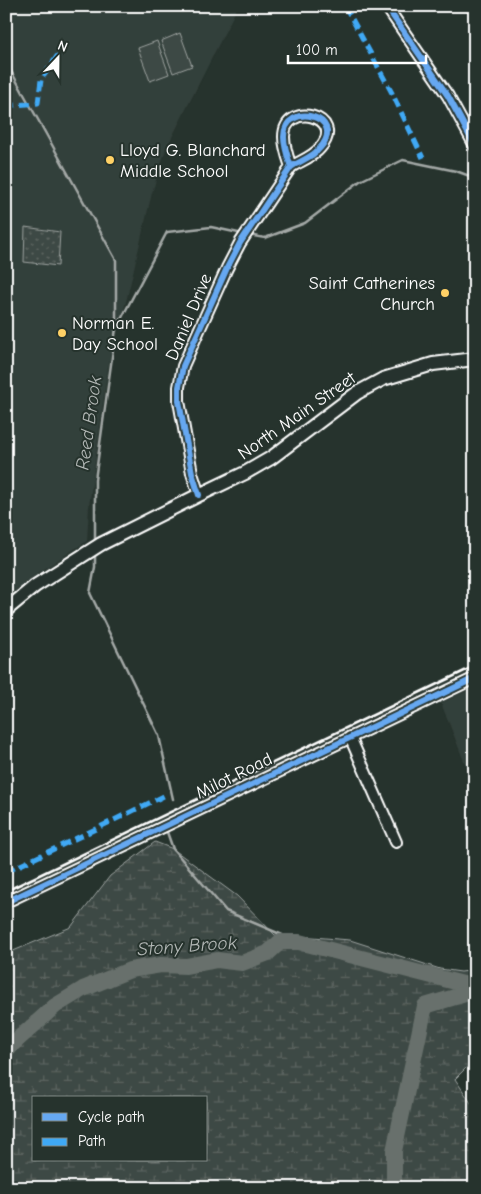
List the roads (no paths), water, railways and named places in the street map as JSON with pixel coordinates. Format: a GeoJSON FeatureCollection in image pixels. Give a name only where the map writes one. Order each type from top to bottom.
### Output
{"type":"FeatureCollection","features":[{"type":"Feature","properties":{"kind":"main road","name":"North Main Street"},"geometry":{"type":"LineString","coordinates":[[6,610],[35,586],[101,544],[198,494],[245,473],[271,458],[357,393],[383,380],[434,364],[475,359]]}},
{"type":"Feature","properties":{"kind":"street"},"geometry":{"type":"LineString","coordinates":[[386,6],[448,96],[475,146]]}},
{"type":"Feature","properties":{"kind":"street","name":"Daniel Drive"},"geometry":{"type":"LineString","coordinates":[[198,494],[192,473],[179,401],[179,387],[183,366],[236,251],[291,167],[321,148],[327,134],[326,127],[319,119],[305,115],[300,116],[286,127],[284,136],[291,167]]}},
{"type":"Feature","properties":{"kind":"street","name":"Milot Road"},"geometry":{"type":"LineString","coordinates":[[6,902],[475,678]]}},
{"type":"Feature","properties":{"kind":"street"},"geometry":{"type":"LineString","coordinates":[[350,737],[396,842]]}},
{"type":"Feature","properties":{"kind":"waterway","name":"Reed Brook"},"geometry":{"type":"LineString","coordinates":[[6,62],[116,260],[116,328],[95,480],[95,543]]}},
{"type":"Feature","properties":{"kind":"waterway"},"geometry":{"type":"LineString","coordinates":[[248,235],[265,238],[305,223],[360,181],[403,160],[456,171],[475,178]]}},
{"type":"Feature","properties":{"kind":"waterway"},"geometry":{"type":"LineString","coordinates":[[117,327],[167,232],[211,227],[243,234]]}},
{"type":"Feature","properties":{"kind":"waterway","name":"Reed Brook"},"geometry":{"type":"LineString","coordinates":[[95,553],[95,567],[90,593],[159,736],[173,799]]}},
{"type":"Feature","properties":{"kind":"waterway"},"geometry":{"type":"LineString","coordinates":[[167,832],[173,849],[226,911],[299,942]]}},
{"type":"Feature","properties":{"kind":"waterway","name":"Stony Brook"},"geometry":{"type":"LineString","coordinates":[[6,1050],[55,1006],[83,989],[130,970],[161,965],[186,966],[217,960],[242,963],[268,953],[280,942],[299,942],[475,987]]}},
{"type":"Feature","properties":{"kind":"waterway","name":"Stony Brook"},"geometry":{"type":"LineString","coordinates":[[394,1188],[394,1151],[425,1006],[475,991]]}},
{"type":"Feature","properties":{"kind":"railway"},"geometry":{"type":"LineString","coordinates":[[6,891],[475,666]]}},
{"type":"Feature","properties":{"kind":"place","name":"Lloyd G. Blanchard Middle School"},"geometry":{"type":"Point","coordinates":[110,160]}},
{"type":"Feature","properties":{"kind":"place","name":"Saint Catherines Church"},"geometry":{"type":"Point","coordinates":[445,293]}},
{"type":"Feature","properties":{"kind":"place","name":"Norman E. Day School"},"geometry":{"type":"Point","coordinates":[62,333]}}]}
